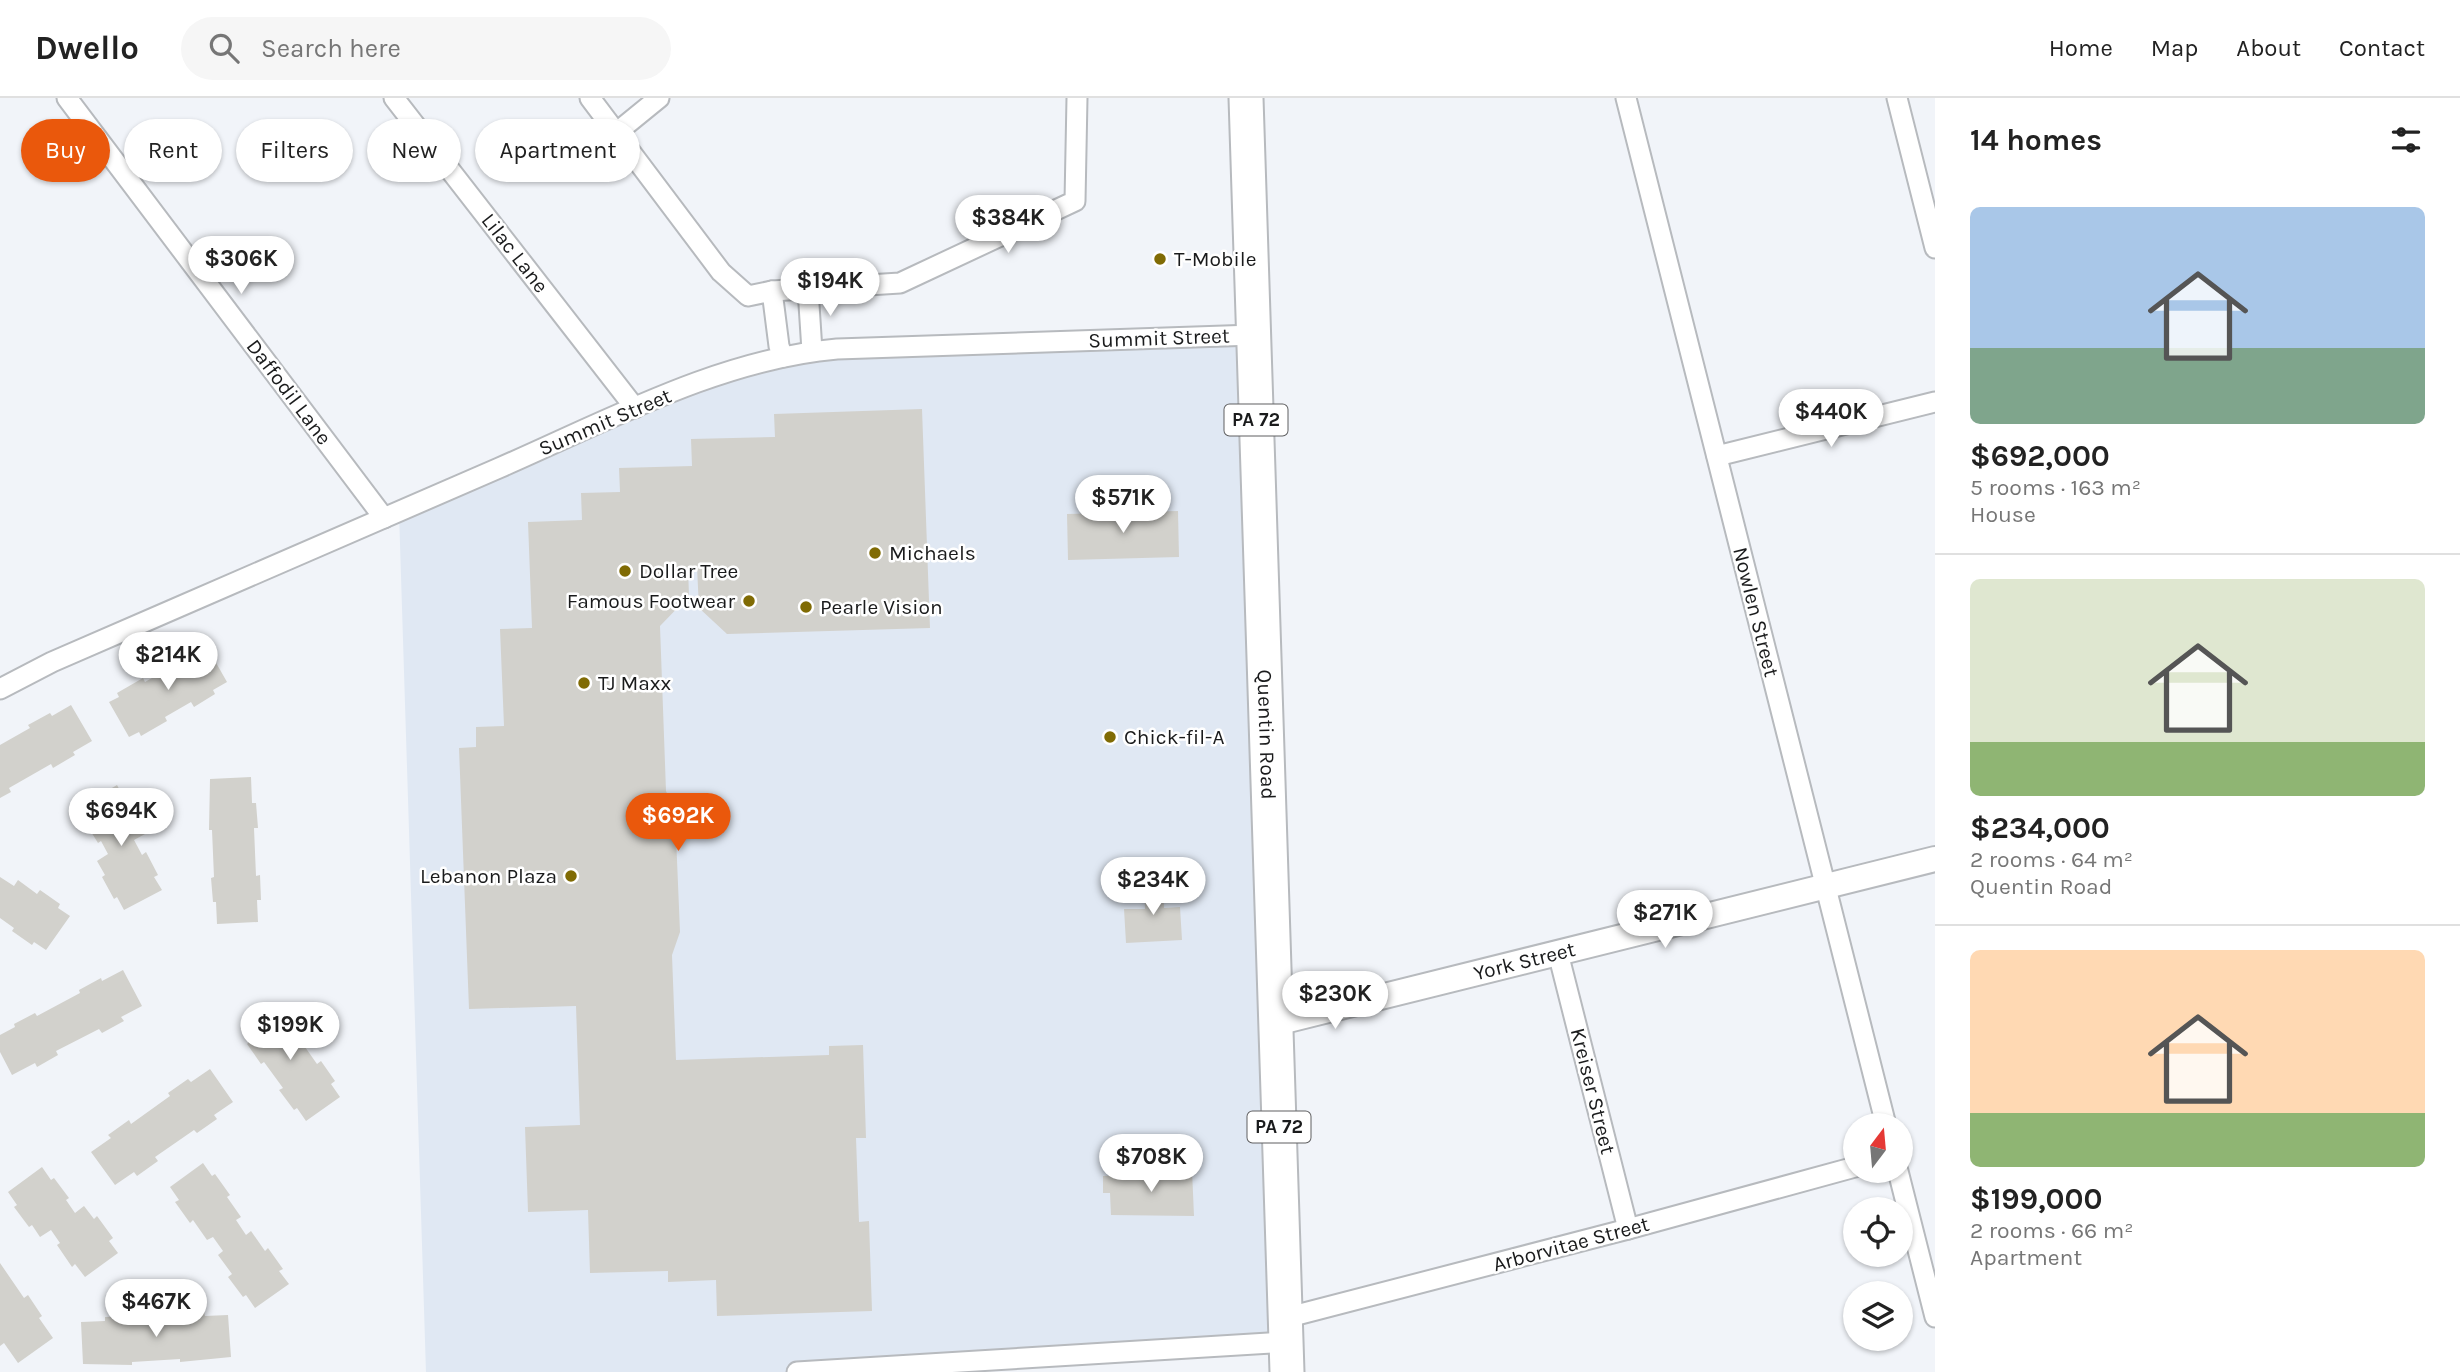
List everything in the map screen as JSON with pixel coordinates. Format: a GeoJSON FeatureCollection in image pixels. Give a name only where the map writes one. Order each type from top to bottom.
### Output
{"type":"FeatureCollection","features":[{"type":"Feature","properties":{"kind":"highway","name":"Quentin Road"},"geometry":{"type":"LineString","coordinates":[[1246,98],[1286,1344]]}},
{"type":"Feature","properties":{"kind":"street","name":"Daffodil Lane"},"geometry":{"type":"LineString","coordinates":[[67,98],[384,518]]}},
{"type":"Feature","properties":{"kind":"street","name":"Lilac Lane"},"geometry":{"type":"LineString","coordinates":[[394,98],[635,408]]}},
{"type":"Feature","properties":{"kind":"street"},"geometry":{"type":"LineString","coordinates":[[590,98],[606,119]]}},
{"type":"Feature","properties":{"kind":"street"},"geometry":{"type":"LineString","coordinates":[[633,119],[659,98]]}},
{"type":"Feature","properties":{"kind":"street"},"geometry":{"type":"LineString","coordinates":[[640,165],[721,272],[748,296],[772,291],[900,283],[1076,201],[1077,98]]}},
{"type":"Feature","properties":{"kind":"street","name":"Nowlen Street"},"geometry":{"type":"LineString","coordinates":[[1626,98],[1883,1113]]}},
{"type":"Feature","properties":{"kind":"street"},"geometry":{"type":"LineString","coordinates":[[1897,98],[1935,248]]}},
{"type":"Feature","properties":{"kind":"street"},"geometry":{"type":"LineString","coordinates":[[808,289],[813,351]]}},
{"type":"Feature","properties":{"kind":"street"},"geometry":{"type":"LineString","coordinates":[[772,291],[779,346],[783,357]]}},
{"type":"Feature","properties":{"kind":"street","name":"Summit Street"},"geometry":{"type":"LineString","coordinates":[[0,689],[52,662],[635,408],[717,374],[769,359],[813,351],[1254,335]]}},
{"type":"Feature","properties":{"kind":"street"},"geometry":{"type":"LineString","coordinates":[[1717,456],[1935,402]]}},
{"type":"Feature","properties":{"kind":"street","name":"York Street"},"geometry":{"type":"LineString","coordinates":[[1276,1023],[1935,859]]}},
{"type":"Feature","properties":{"kind":"street","name":"Kreiser Street"},"geometry":{"type":"LineString","coordinates":[[1558,953],[1628,1229]]}},
{"type":"Feature","properties":{"kind":"street","name":"Arborvitae Street"},"geometry":{"type":"LineString","coordinates":[[797,1372],[1286,1344],[1628,1229],[1843,1170]]}},
{"type":"Feature","properties":{"kind":"street"},"geometry":{"type":"LineString","coordinates":[[1901,1183],[1935,1317]]}},
{"type":"Feature","properties":{"kind":"shaded area"},"geometry":{"type":"Polygon","coordinates":[[[1254,335],[1286,1342],[797,1372],[426,1372],[399,512],[769,359],[1254,335]]]}},
{"type":"Feature","properties":{"kind":"building","name":"Lebanon Plaza"},"geometry":{"type":"Polygon","coordinates":[[[922,409],[930,628],[727,634],[699,608],[697,567],[688,567],[689,596],[660,626],[666,791],[675,813],[680,932],[672,955],[676,1060],[829,1055],[829,1046],[863,1045],[866,1138],[856,1138],[859,1222],[869,1221],[872,1311],[717,1316],[716,1280],[668,1282],[668,1271],[590,1273],[588,1210],[528,1212],[525,1127],[580,1125],[576,1006],[469,1009],[459,748],[476,747],[476,727],[504,726],[500,629],[532,628],[528,522],[582,520],[581,493],[620,492],[619,468],[692,466],[691,439],[775,437],[774,414],[922,409]]]}},
{"type":"Feature","properties":{"kind":"building"},"geometry":{"type":"Polygon","coordinates":[[[1178,511],[1179,557],[1068,560],[1067,514],[1178,511]]]}},
{"type":"Feature","properties":{"kind":"building"},"geometry":{"type":"Polygon","coordinates":[[[207,647],[227,682],[213,690],[215,694],[194,707],[191,702],[165,717],[167,721],[141,736],[139,732],[129,737],[109,702],[119,697],[117,693],[143,678],[145,682],[191,651],[193,655],[207,647]]]}},
{"type":"Feature","properties":{"kind":"building"},"geometry":{"type":"Polygon","coordinates":[[[71,705],[92,741],[53,768],[51,764],[9,788],[11,792],[0,798],[0,745],[30,728],[28,725],[71,705]]]}},
{"type":"Feature","properties":{"kind":"building"},"geometry":{"type":"Polygon","coordinates":[[[251,777],[252,803],[256,803],[258,828],[254,828],[256,876],[260,875],[258,922],[217,924],[211,878],[214,877],[212,830],[209,830],[210,779],[251,777]]]}},
{"type":"Feature","properties":{"kind":"building"},"geometry":{"type":"Polygon","coordinates":[[[117,785],[125,800],[128,798],[141,819],[137,821],[145,834],[134,840],[142,855],[146,852],[158,875],[154,877],[162,890],[124,910],[117,897],[114,899],[102,877],[105,875],[97,861],[108,854],[85,822],[89,820],[81,806],[117,785]]]}},
{"type":"Feature","properties":{"kind":"building"},"geometry":{"type":"Polygon","coordinates":[[[1163,876],[1164,908],[1180,907],[1182,940],[1126,943],[1124,909],[1145,909],[1144,877],[1163,876]]]}},
{"type":"Feature","properties":{"kind":"building"},"geometry":{"type":"Polygon","coordinates":[[[0,877],[14,886],[18,880],[37,894],[40,890],[60,904],[58,908],[70,916],[46,950],[34,942],[32,945],[12,931],[14,928],[0,918],[0,877]]]}},
{"type":"Feature","properties":{"kind":"building"},"geometry":{"type":"Polygon","coordinates":[[[123,970],[142,1006],[121,1017],[124,1021],[102,1033],[99,1029],[56,1051],[58,1055],[37,1067],[35,1063],[12,1075],[0,1052],[0,1035],[15,1027],[14,1024],[35,1013],[37,1016],[80,993],[79,990],[101,978],[102,981],[123,970]]]}},
{"type":"Feature","properties":{"kind":"building"},"geometry":{"type":"Polygon","coordinates":[[[274,1004],[284,1017],[288,1015],[302,1034],[298,1037],[317,1064],[321,1061],[335,1081],[331,1084],[340,1097],[306,1121],[279,1090],[283,1088],[264,1062],[261,1064],[240,1028],[274,1004]]]}},
{"type":"Feature","properties":{"kind":"building"},"geometry":{"type":"Polygon","coordinates":[[[210,1069],[233,1102],[214,1115],[217,1119],[197,1133],[194,1130],[155,1157],[158,1161],[137,1176],[134,1172],[115,1185],[91,1152],[111,1138],[108,1135],[129,1120],[131,1124],[170,1096],[168,1093],[188,1079],[191,1082],[210,1069]]]}},
{"type":"Feature","properties":{"kind":"building"},"geometry":{"type":"Polygon","coordinates":[[[203,1163],[230,1195],[227,1197],[241,1217],[236,1220],[246,1235],[251,1231],[265,1251],[268,1248],[283,1269],[279,1271],[289,1284],[255,1308],[228,1277],[232,1274],[218,1255],[223,1251],[213,1237],[207,1240],[193,1220],[190,1223],[175,1202],[179,1200],[170,1187],[203,1163]]]}},
{"type":"Feature","properties":{"kind":"building"},"geometry":{"type":"Polygon","coordinates":[[[42,1167],[69,1198],[66,1200],[75,1213],[84,1206],[94,1219],[97,1216],[113,1238],[109,1241],[118,1253],[85,1277],[75,1264],[72,1267],[57,1245],[60,1243],[51,1230],[40,1237],[32,1225],[29,1227],[14,1207],[17,1205],[8,1192],[42,1167]]]}},
{"type":"Feature","properties":{"kind":"building"},"geometry":{"type":"Polygon","coordinates":[[[1192,1170],[1194,1216],[1111,1215],[1110,1193],[1103,1193],[1103,1176],[1192,1170]]]}},
{"type":"Feature","properties":{"kind":"building"},"geometry":{"type":"Polygon","coordinates":[[[0,1263],[24,1298],[28,1295],[53,1338],[18,1363],[4,1343],[0,1346],[0,1263]]]}},
{"type":"Feature","properties":{"kind":"building"},"geometry":{"type":"Polygon","coordinates":[[[204,1312],[205,1316],[228,1315],[231,1357],[180,1362],[180,1359],[132,1362],[132,1365],[83,1364],[81,1322],[129,1316],[130,1320],[178,1318],[178,1314],[204,1312]]]}},
{"type":"Feature","properties":{"kind":"place","name":"T-Mobile"},"geometry":{"type":"Point","coordinates":[1160,259]}},
{"type":"Feature","properties":{"kind":"place","name":"Michaels"},"geometry":{"type":"Point","coordinates":[875,553]}},
{"type":"Feature","properties":{"kind":"place","name":"Dollar Tree"},"geometry":{"type":"Point","coordinates":[625,571]}},
{"type":"Feature","properties":{"kind":"place","name":"Famous Footwear"},"geometry":{"type":"Point","coordinates":[749,601]}},
{"type":"Feature","properties":{"kind":"place","name":"Pearle Vision"},"geometry":{"type":"Point","coordinates":[806,607]}},
{"type":"Feature","properties":{"kind":"place","name":"TJ Maxx"},"geometry":{"type":"Point","coordinates":[584,683]}},
{"type":"Feature","properties":{"kind":"place","name":"Chick-fil-A"},"geometry":{"type":"Point","coordinates":[1110,737]}},
{"type":"Feature","properties":{"kind":"place","name":"Lebanon Plaza"},"geometry":{"type":"Point","coordinates":[571,876]}}]}
